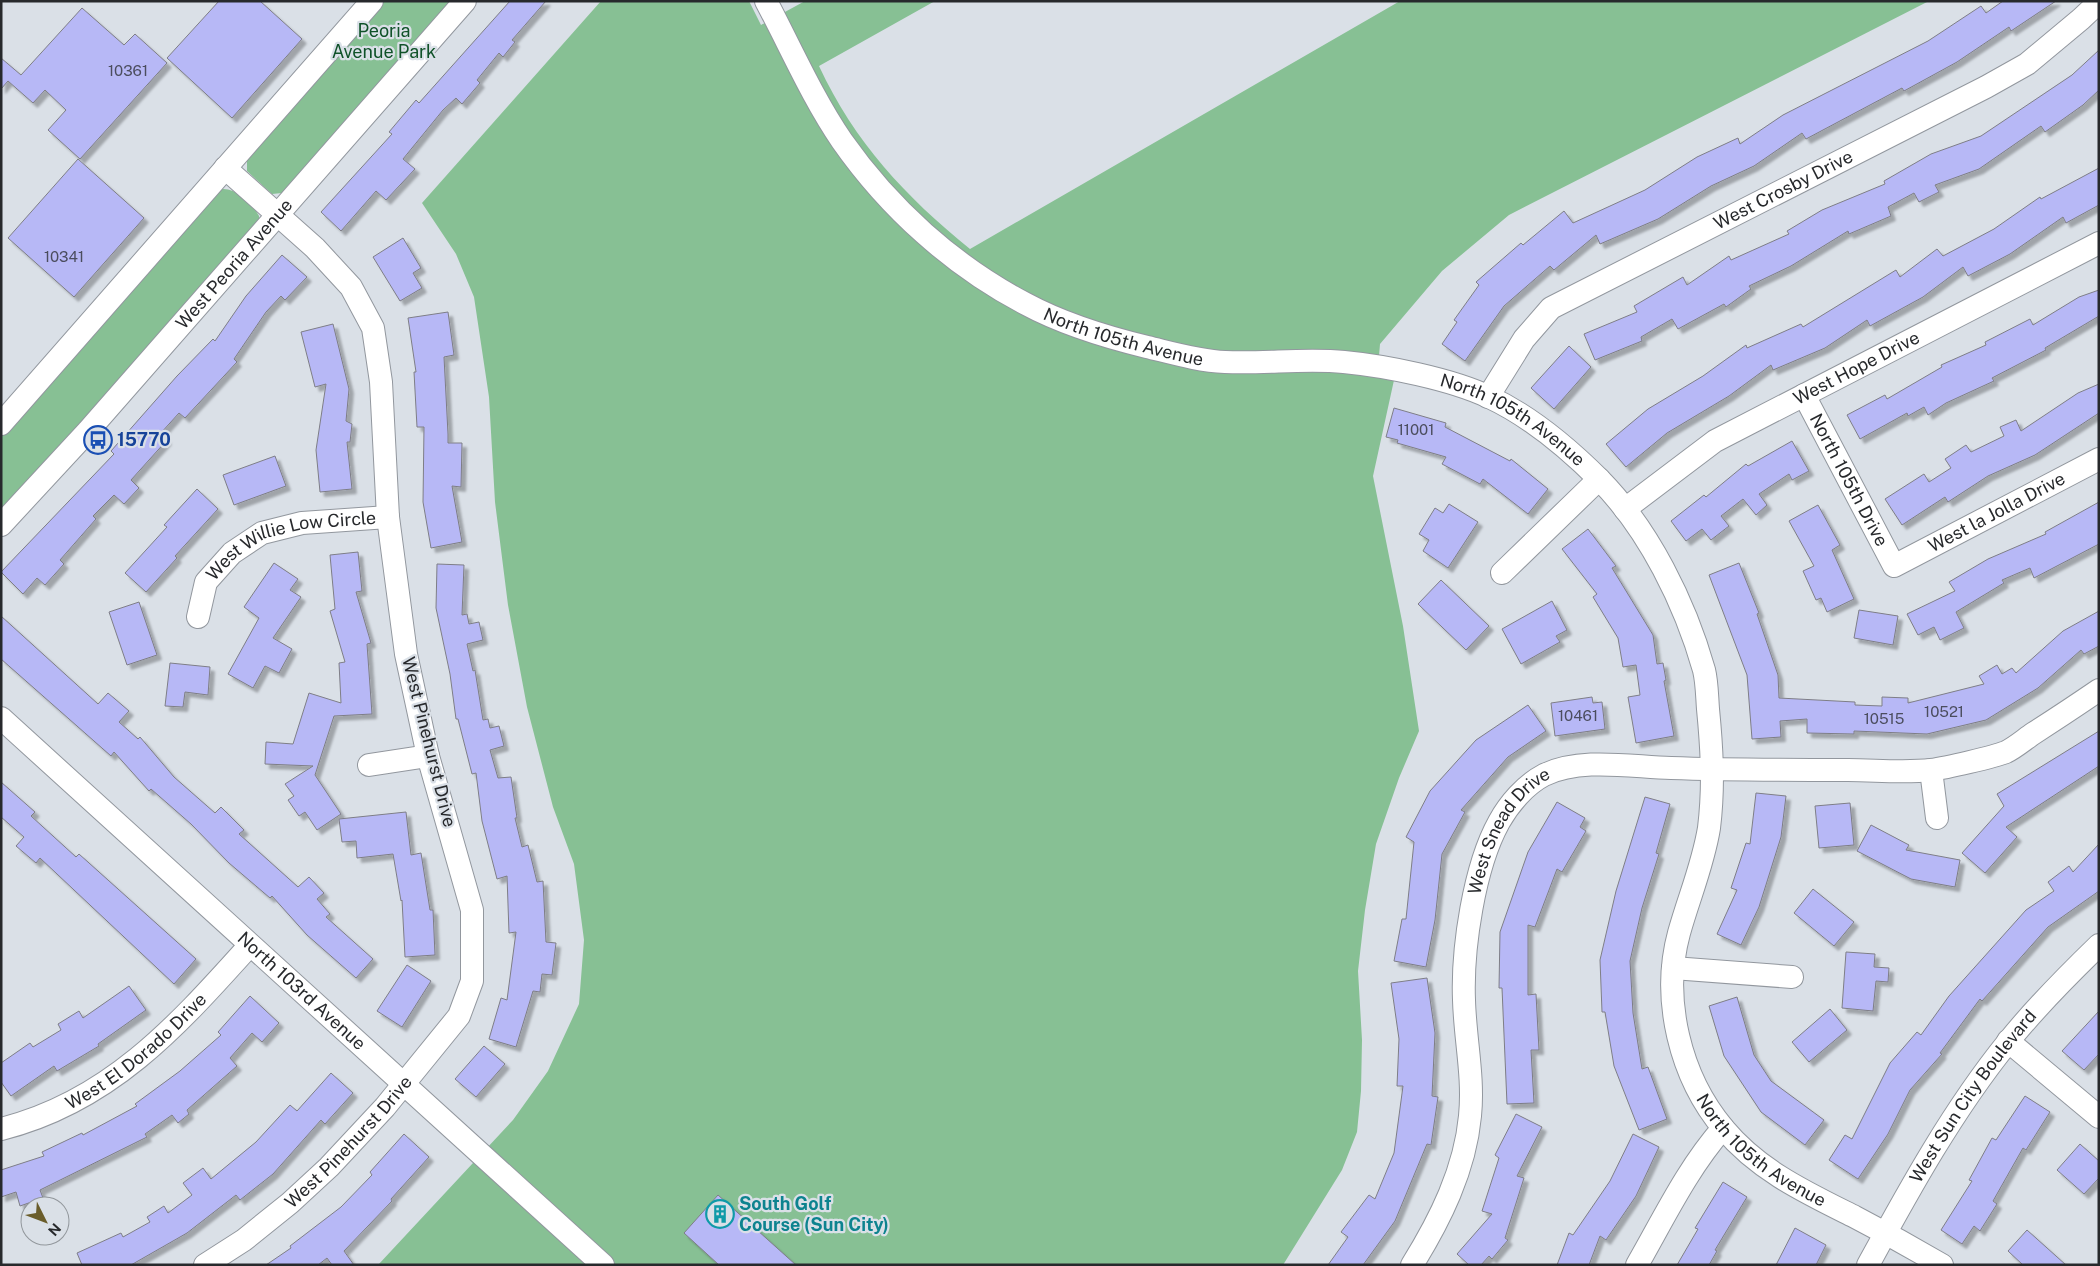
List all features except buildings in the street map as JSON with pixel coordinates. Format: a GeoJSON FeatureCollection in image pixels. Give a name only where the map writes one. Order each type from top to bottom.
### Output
{"type":"FeatureCollection","features":[{"type":"Feature","properties":{"kind":"street"},"geometry":{"type":"LineString","coordinates":[[1,424],[372,1]]}},
{"type":"Feature","properties":{"kind":"street","name":"West Peoria Avenue"},"geometry":{"type":"LineString","coordinates":[[1,525],[88,431],[465,1]]}},
{"type":"Feature","properties":{"kind":"street","name":"North 105th Avenue"},"geometry":{"type":"LineString","coordinates":[[766,1],[819,104],[841,140],[868,176],[915,224],[942,248],[988,281],[1027,305],[1115,339],[1171,353],[1222,362],[1280,360],[1345,362],[1422,376],[1488,397],[1542,429],[1599,479],[1625,509],[1673,585],[1705,674],[1714,769],[1708,831],[1701,867],[1678,938],[1673,968],[1673,1001],[1678,1039],[1700,1093],[1723,1128],[1768,1170],[1942,1265]]}},
{"type":"Feature","properties":{"kind":"street","name":"West Crosby Drive"},"geometry":{"type":"LineString","coordinates":[[1488,397],[1524,339],[1551,308],[2028,64],[2099,2]]}},
{"type":"Feature","properties":{"kind":"street","name":"West Pinehurst Drive"},"geometry":{"type":"LineString","coordinates":[[205,1265],[244,1240],[290,1203],[329,1167],[404,1084],[459,1016],[472,981],[472,910],[428,756],[406,654],[388,517],[382,382],[373,328],[351,287],[315,248],[225,168]]}},
{"type":"Feature","properties":{"kind":"street","name":"West Hope Drive"},"geometry":{"type":"LineString","coordinates":[[1625,509],[1715,441],[2099,244]]}},
{"type":"Feature","properties":{"kind":"street","name":"North 105th Drive"},"geometry":{"type":"LineString","coordinates":[[1804,395],[1894,566]]}},
{"type":"Feature","properties":{"kind":"street","name":"West la Jolla Drive"},"geometry":{"type":"LineString","coordinates":[[1894,566],[2099,459]]}},
{"type":"Feature","properties":{"kind":"street","name":"North 105th Avenue"},"geometry":{"type":"LineString","coordinates":[[1502,573],[1599,479]]}},
{"type":"Feature","properties":{"kind":"street","name":"West Willie Low Circle"},"geometry":{"type":"LineString","coordinates":[[198,618],[206,582],[232,552],[262,533],[302,523],[388,517]]}},
{"type":"Feature","properties":{"kind":"street","name":"West Snead Drive"},"geometry":{"type":"LineString","coordinates":[[1412,1265],[1435,1229],[1450,1192],[1467,1135],[1470,1117],[1471,1084],[1464,1000],[1465,961],[1471,914],[1482,867],[1490,840],[1500,821],[1512,802],[1527,788],[1544,775],[1566,768],[1587,766],[1714,769],[1931,770],[2005,752],[2099,690]]}},
{"type":"Feature","properties":{"kind":"street","name":"North 103rd Avenue"},"geometry":{"type":"LineString","coordinates":[[1,718],[603,1265]]}},
{"type":"Feature","properties":{"kind":"street"},"geometry":{"type":"LineString","coordinates":[[369,765],[428,756]]}},
{"type":"Feature","properties":{"kind":"street"},"geometry":{"type":"LineString","coordinates":[[1931,770],[1937,818]]}},
{"type":"Feature","properties":{"kind":"street","name":"West El Dorado Drive"},"geometry":{"type":"LineString","coordinates":[[1,1129],[52,1111],[102,1086],[130,1066],[176,1026],[250,945]]}},
{"type":"Feature","properties":{"kind":"street","name":"West Sun City Boulevard"},"geometry":{"type":"LineString","coordinates":[[1868,1265],[1951,1121],[2008,1041],[2099,945]]}},
{"type":"Feature","properties":{"kind":"street"},"geometry":{"type":"LineString","coordinates":[[1673,968],[1792,978]]}},
{"type":"Feature","properties":{"kind":"street"},"geometry":{"type":"LineString","coordinates":[[2008,1041],[2099,1117]]}},
{"type":"Feature","properties":{"kind":"street"},"geometry":{"type":"LineString","coordinates":[[1637,1265],[1693,1167],[1723,1128]]}},
{"type":"Feature","properties":{"kind":"green space","name":"Peoria Avenue Park"},"geometry":{"type":"Polygon","coordinates":[[[384,1],[455,1],[282,193],[272,194],[247,171],[247,160],[384,1]]]}},
{"type":"Feature","properties":{"kind":"green space","name":"South Golf Course (Sun City)"},"geometry":{"type":"Polygon","coordinates":[[[601,1],[749,1],[761,25],[805,1],[935,1],[819,66],[833,94],[865,144],[924,209],[970,249],[1400,1],[1929,1],[1509,215],[1442,271],[1380,344],[1378,368],[1396,371],[1373,476],[1403,626],[1419,731],[1399,778],[1376,844],[1365,910],[1358,971],[1362,1040],[1361,1091],[1357,1132],[1342,1170],[1283,1265],[378,1265],[513,1120],[548,1071],[579,1004],[584,940],[574,864],[553,807],[527,707],[508,605],[495,502],[489,397],[474,297],[456,254],[422,203],[601,1]]]}},
{"type":"Feature","properties":{"kind":"green space"},"geometry":{"type":"Polygon","coordinates":[[[222,189],[233,191],[243,198],[259,216],[259,222],[1,515],[1,436],[215,193],[222,189]]]}},
{"type":"Feature","properties":{"kind":"place","name":"15770"},"geometry":{"type":"Point","coordinates":[98,440]}},
{"type":"Feature","properties":{"kind":"place","name":"South Golf Course (Sun City)"},"geometry":{"type":"Point","coordinates":[720,1214]}}]}
